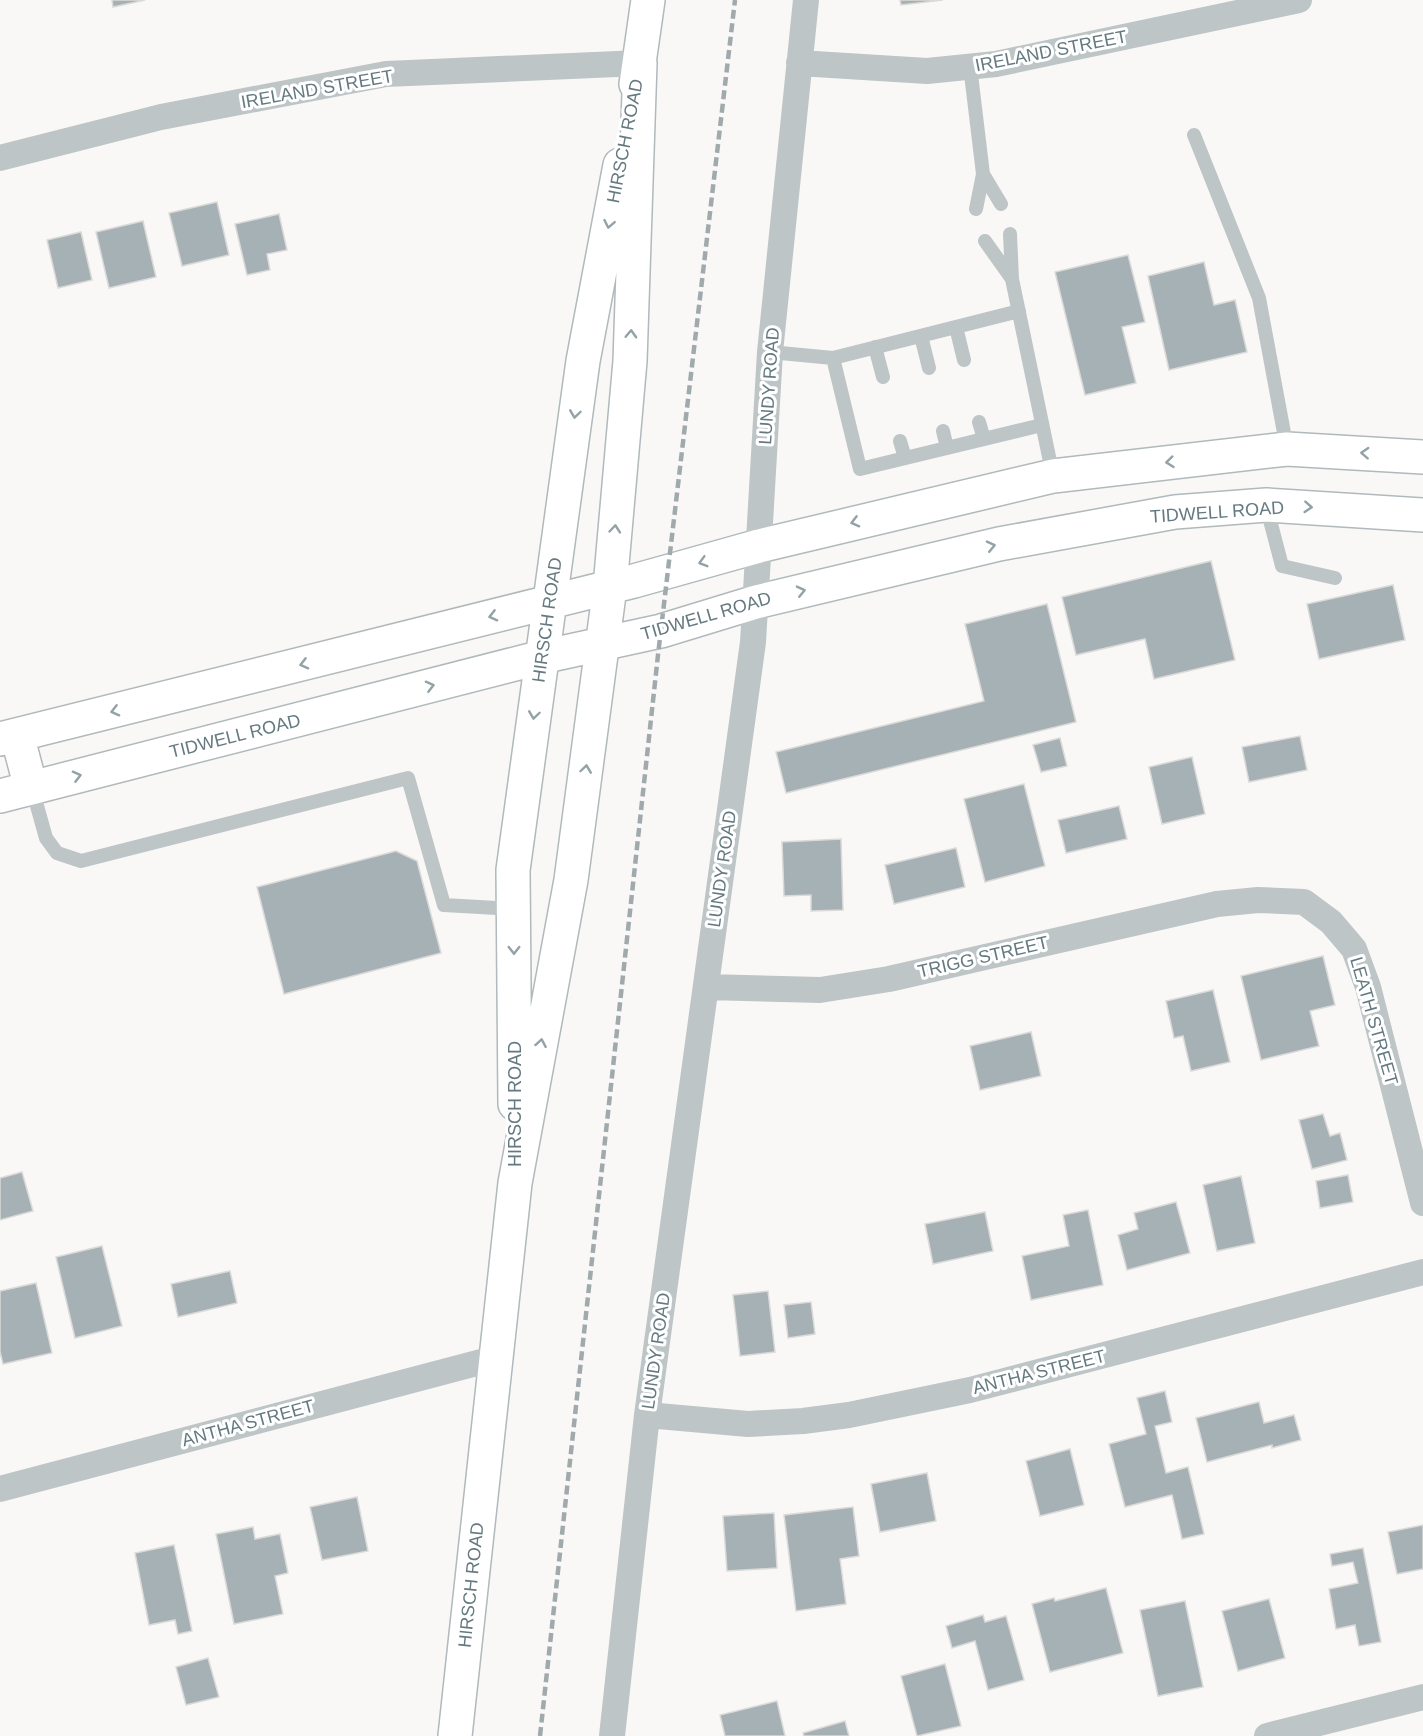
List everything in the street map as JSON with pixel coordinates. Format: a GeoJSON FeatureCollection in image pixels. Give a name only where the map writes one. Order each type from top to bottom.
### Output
{"type":"FeatureCollection","features":[{"type":"Feature","properties":{"kind":"main road","name":"HIRSCH ROAD"},"geometry":{"type":"LineString","coordinates":[[515,1184],[513,870],[583,361],[640,63],[648,0]]}},
{"type":"Feature","properties":{"kind":"main road","name":"HIRSCH ROAD"},"geometry":{"type":"LineString","coordinates":[[455,1736],[515,1184],[571,880],[610,587],[630,361],[640,63]]}},
{"type":"Feature","properties":{"kind":"main road"},"geometry":{"type":"LineString","coordinates":[[32,788],[8,737],[667,573],[759,546],[1053,476],[1277,450],[1423,457]]}},
{"type":"Feature","properties":{"kind":"main road"},"geometry":{"type":"LineString","coordinates":[[1266,505],[1277,450]]}},
{"type":"Feature","properties":{"kind":"main road","name":"TIDWELL ROAD"},"geometry":{"type":"LineString","coordinates":[[0,796],[542,657],[661,631],[756,602],[999,544],[1175,512],[1266,505],[1423,515]]}},
{"type":"Feature","properties":{"kind":"street","name":"LUNDY ROAD"},"geometry":{"type":"LineString","coordinates":[[612,1736],[647,1415],[753,642],[770,352],[807,0]]}},
{"type":"Feature","properties":{"kind":"street","name":"IRELAND STREET"},"geometry":{"type":"LineString","coordinates":[[799,63],[927,71],[996,64],[1299,0]]}},
{"type":"Feature","properties":{"kind":"street","name":"IRELAND STREET"},"geometry":{"type":"LineString","coordinates":[[0,158],[161,117],[387,75],[640,63]]}},
{"type":"Feature","properties":{"kind":"street","name":"TRIGG STREET"},"geometry":{"type":"LineString","coordinates":[[706,987],[820,990],[889,979],[1217,904],[1258,900]]}},
{"type":"Feature","properties":{"kind":"street","name":"LEATH STREET"},"geometry":{"type":"LineString","coordinates":[[1258,900],[1304,902],[1331,922],[1353,949],[1368,987],[1423,1203]]}},
{"type":"Feature","properties":{"kind":"street","name":"ANTHA STREET"},"geometry":{"type":"LineString","coordinates":[[647,1415],[748,1424],[803,1421],[849,1415],[970,1390],[1423,1272]]}},
{"type":"Feature","properties":{"kind":"street","name":"ANTHA STREET"},"geometry":{"type":"LineString","coordinates":[[0,1489],[496,1358]]}},
{"type":"Feature","properties":{"kind":"street"},"geometry":{"type":"LineString","coordinates":[[1267,1736],[1423,1696]]}},
{"type":"Feature","properties":{"kind":"lane"},"geometry":{"type":"LineString","coordinates":[[970,66],[983,174],[976,209]]}},
{"type":"Feature","properties":{"kind":"lane"},"geometry":{"type":"LineString","coordinates":[[1194,135],[1259,298],[1277,450]]}},
{"type":"Feature","properties":{"kind":"lane"},"geometry":{"type":"LineString","coordinates":[[983,174],[1001,204]]}},
{"type":"Feature","properties":{"kind":"lane"},"geometry":{"type":"LineString","coordinates":[[1010,234],[1012,279],[1053,476]]}},
{"type":"Feature","properties":{"kind":"lane"},"geometry":{"type":"LineString","coordinates":[[985,241],[1012,279]]}},
{"type":"Feature","properties":{"kind":"lane"},"geometry":{"type":"LineString","coordinates":[[770,352],[833,358],[1019,312]]}},
{"type":"Feature","properties":{"kind":"lane"},"geometry":{"type":"LineString","coordinates":[[956,327],[964,360]]}},
{"type":"Feature","properties":{"kind":"lane"},"geometry":{"type":"LineString","coordinates":[[921,336],[929,368]]}},
{"type":"Feature","properties":{"kind":"lane"},"geometry":{"type":"LineString","coordinates":[[875,347],[883,377]]}},
{"type":"Feature","properties":{"kind":"lane"},"geometry":{"type":"LineString","coordinates":[[833,358],[860,469],[1042,425]]}},
{"type":"Feature","properties":{"kind":"lane"},"geometry":{"type":"LineString","coordinates":[[979,422],[984,439]]}},
{"type":"Feature","properties":{"kind":"lane"},"geometry":{"type":"LineString","coordinates":[[943,431],[947,448]]}},
{"type":"Feature","properties":{"kind":"lane"},"geometry":{"type":"LineString","coordinates":[[900,441],[905,458]]}},
{"type":"Feature","properties":{"kind":"lane"},"geometry":{"type":"LineString","coordinates":[[1266,505],[1282,566],[1335,578]]}},
{"type":"Feature","properties":{"kind":"lane"},"geometry":{"type":"LineString","coordinates":[[32,788],[46,838],[51,846],[57,853],[81,861],[408,778],[444,905],[513,909]]}},
{"type":"Feature","properties":{"kind":"building"},"geometry":{"type":"Polygon","coordinates":[[[112,0],[145,0],[113,7],[112,0]]]}},
{"type":"Feature","properties":{"kind":"building"},"geometry":{"type":"Polygon","coordinates":[[[900,0],[943,0],[901,5],[900,0]]]}},
{"type":"Feature","properties":{"kind":"building"},"geometry":{"type":"Polygon","coordinates":[[[217,202],[229,255],[182,266],[169,213],[217,202]]]}},
{"type":"Feature","properties":{"kind":"building"},"geometry":{"type":"Polygon","coordinates":[[[279,214],[287,250],[267,254],[270,270],[247,275],[235,224],[279,214]]]}},
{"type":"Feature","properties":{"kind":"building"},"geometry":{"type":"Polygon","coordinates":[[[143,221],[156,277],[109,288],[96,232],[143,221]]]}},
{"type":"Feature","properties":{"kind":"building"},"geometry":{"type":"Polygon","coordinates":[[[81,232],[92,280],[58,288],[47,240],[81,232]]]}},
{"type":"Feature","properties":{"kind":"building"},"geometry":{"type":"Polygon","coordinates":[[[1128,255],[1145,322],[1122,327],[1136,383],[1085,395],[1055,272],[1128,255]]]}},
{"type":"Feature","properties":{"kind":"building"},"geometry":{"type":"Polygon","coordinates":[[[1204,262],[1214,305],[1235,300],[1247,352],[1169,370],[1148,276],[1204,262]]]}},
{"type":"Feature","properties":{"kind":"building"},"geometry":{"type":"Polygon","coordinates":[[[1211,561],[1235,660],[1154,679],[1145,639],[1076,655],[1062,597],[1211,561]]]}},
{"type":"Feature","properties":{"kind":"building"},"geometry":{"type":"Polygon","coordinates":[[[1393,585],[1405,640],[1319,659],[1307,604],[1393,585]]]}},
{"type":"Feature","properties":{"kind":"building"},"geometry":{"type":"Polygon","coordinates":[[[1047,604],[1076,722],[786,793],[776,752],[984,701],[965,624],[1047,604]]]}},
{"type":"Feature","properties":{"kind":"building"},"geometry":{"type":"Polygon","coordinates":[[[1300,736],[1307,770],[1249,782],[1242,747],[1300,736]]]}},
{"type":"Feature","properties":{"kind":"building"},"geometry":{"type":"Polygon","coordinates":[[[1060,738],[1067,766],[1041,772],[1033,745],[1060,738]]]}},
{"type":"Feature","properties":{"kind":"building"},"geometry":{"type":"Polygon","coordinates":[[[1192,757],[1205,814],[1162,824],[1149,767],[1192,757]]]}},
{"type":"Feature","properties":{"kind":"building"},"geometry":{"type":"Polygon","coordinates":[[[1024,784],[1045,866],[985,882],[964,799],[1024,784]]]}},
{"type":"Feature","properties":{"kind":"building"},"geometry":{"type":"Polygon","coordinates":[[[1119,806],[1127,839],[1066,853],[1058,820],[1119,806]]]}},
{"type":"Feature","properties":{"kind":"building"},"geometry":{"type":"Polygon","coordinates":[[[841,839],[843,910],[811,911],[811,895],[784,896],[782,842],[841,839]]]}},
{"type":"Feature","properties":{"kind":"building"},"geometry":{"type":"Polygon","coordinates":[[[956,848],[965,887],[894,904],[885,865],[956,848]]]}},
{"type":"Feature","properties":{"kind":"building"},"geometry":{"type":"Polygon","coordinates":[[[396,851],[417,861],[441,953],[284,994],[257,887],[396,851]]]}},
{"type":"Feature","properties":{"kind":"building"},"geometry":{"type":"Polygon","coordinates":[[[1323,956],[1335,1005],[1310,1011],[1319,1046],[1261,1060],[1241,976],[1323,956]]]}},
{"type":"Feature","properties":{"kind":"building"},"geometry":{"type":"Polygon","coordinates":[[[1213,990],[1230,1062],[1191,1071],[1183,1036],[1174,1038],[1166,1001],[1213,990]]]}},
{"type":"Feature","properties":{"kind":"building"},"geometry":{"type":"Polygon","coordinates":[[[1031,1032],[1041,1076],[980,1090],[970,1046],[1031,1032]]]}},
{"type":"Feature","properties":{"kind":"building"},"geometry":{"type":"Polygon","coordinates":[[[1323,1114],[1330,1136],[1340,1133],[1347,1160],[1312,1169],[1299,1120],[1323,1114]]]}},
{"type":"Feature","properties":{"kind":"building"},"geometry":{"type":"Polygon","coordinates":[[[22,1172],[33,1211],[0,1220],[0,1178],[22,1172]]]}},
{"type":"Feature","properties":{"kind":"building"},"geometry":{"type":"Polygon","coordinates":[[[1348,1175],[1353,1202],[1320,1208],[1316,1181],[1348,1175]]]}},
{"type":"Feature","properties":{"kind":"building"},"geometry":{"type":"Polygon","coordinates":[[[1241,1176],[1255,1243],[1217,1251],[1203,1185],[1241,1176]]]}},
{"type":"Feature","properties":{"kind":"building"},"geometry":{"type":"Polygon","coordinates":[[[1176,1202],[1190,1253],[1127,1270],[1118,1235],[1138,1229],[1134,1213],[1176,1202]]]}},
{"type":"Feature","properties":{"kind":"building"},"geometry":{"type":"Polygon","coordinates":[[[1088,1210],[1103,1285],[1031,1300],[1022,1256],[1069,1246],[1063,1215],[1088,1210]]]}},
{"type":"Feature","properties":{"kind":"building"},"geometry":{"type":"Polygon","coordinates":[[[985,1212],[993,1251],[933,1264],[925,1224],[985,1212]]]}},
{"type":"Feature","properties":{"kind":"building"},"geometry":{"type":"Polygon","coordinates":[[[102,1246],[122,1326],[75,1338],[56,1257],[102,1246]]]}},
{"type":"Feature","properties":{"kind":"building"},"geometry":{"type":"Polygon","coordinates":[[[230,1271],[237,1303],[178,1317],[171,1284],[230,1271]]]}},
{"type":"Feature","properties":{"kind":"building"},"geometry":{"type":"Polygon","coordinates":[[[36,1283],[52,1353],[3,1364],[0,1352],[0,1291],[36,1283]]]}},
{"type":"Feature","properties":{"kind":"building"},"geometry":{"type":"Polygon","coordinates":[[[768,1291],[775,1352],[740,1356],[733,1295],[768,1291]]]}},
{"type":"Feature","properties":{"kind":"building"},"geometry":{"type":"Polygon","coordinates":[[[811,1302],[815,1334],[788,1338],[784,1305],[811,1302]]]}},
{"type":"Feature","properties":{"kind":"building"},"geometry":{"type":"Polygon","coordinates":[[[1165,1391],[1172,1422],[1155,1426],[1166,1473],[1188,1467],[1204,1534],[1182,1539],[1172,1495],[1125,1507],[1109,1444],[1146,1434],[1137,1398],[1165,1391]]]}},
{"type":"Feature","properties":{"kind":"building"},"geometry":{"type":"Polygon","coordinates":[[[1259,1402],[1264,1423],[1294,1415],[1301,1440],[1207,1462],[1196,1418],[1259,1402]]]}},
{"type":"Feature","properties":{"kind":"building"},"geometry":{"type":"Polygon","coordinates":[[[1070,1449],[1084,1505],[1040,1516],[1026,1461],[1070,1449]]]}},
{"type":"Feature","properties":{"kind":"building"},"geometry":{"type":"Polygon","coordinates":[[[927,1473],[936,1521],[880,1532],[871,1484],[927,1473]]]}},
{"type":"Feature","properties":{"kind":"building"},"geometry":{"type":"Polygon","coordinates":[[[357,1497],[368,1551],[322,1560],[310,1507],[357,1497]]]}},
{"type":"Feature","properties":{"kind":"building"},"geometry":{"type":"Polygon","coordinates":[[[853,1507],[859,1556],[840,1559],[846,1604],[796,1611],[784,1515],[853,1507]]]}},
{"type":"Feature","properties":{"kind":"building"},"geometry":{"type":"Polygon","coordinates":[[[774,1513],[777,1568],[727,1571],[723,1516],[774,1513]]]}},
{"type":"Feature","properties":{"kind":"building"},"geometry":{"type":"Polygon","coordinates":[[[1423,1525],[1423,1569],[1397,1574],[1388,1532],[1423,1525]]]}},
{"type":"Feature","properties":{"kind":"building"},"geometry":{"type":"Polygon","coordinates":[[[253,1527],[255,1539],[280,1534],[288,1573],[275,1576],[283,1614],[234,1624],[216,1534],[253,1527]]]}},
{"type":"Feature","properties":{"kind":"building"},"geometry":{"type":"Polygon","coordinates":[[[174,1545],[192,1631],[178,1634],[175,1620],[149,1625],[135,1553],[174,1545]]]}},
{"type":"Feature","properties":{"kind":"building"},"geometry":{"type":"Polygon","coordinates":[[[1363,1548],[1381,1642],[1359,1646],[1355,1625],[1336,1629],[1329,1589],[1358,1583],[1353,1562],[1332,1566],[1330,1554],[1363,1548]]]}},
{"type":"Feature","properties":{"kind":"building"},"geometry":{"type":"Polygon","coordinates":[[[1106,1588],[1123,1653],[1050,1672],[1032,1604],[1054,1598],[1055,1601],[1106,1588]]]}},
{"type":"Feature","properties":{"kind":"building"},"geometry":{"type":"Polygon","coordinates":[[[1269,1599],[1285,1658],[1238,1671],[1222,1611],[1269,1599]]]}},
{"type":"Feature","properties":{"kind":"building"},"geometry":{"type":"Polygon","coordinates":[[[1185,1601],[1203,1687],[1158,1696],[1140,1610],[1185,1601]]]}},
{"type":"Feature","properties":{"kind":"building"},"geometry":{"type":"Polygon","coordinates":[[[983,1615],[985,1622],[1006,1616],[1024,1680],[988,1690],[975,1641],[952,1648],[946,1626],[983,1615]]]}},
{"type":"Feature","properties":{"kind":"building"},"geometry":{"type":"Polygon","coordinates":[[[208,1658],[219,1697],[186,1705],[176,1667],[208,1658]]]}},
{"type":"Feature","properties":{"kind":"building"},"geometry":{"type":"Polygon","coordinates":[[[945,1664],[961,1726],[917,1736],[901,1676],[945,1664]]]}},
{"type":"Feature","properties":{"kind":"building"},"geometry":{"type":"Polygon","coordinates":[[[777,1701],[785,1736],[725,1736],[720,1715],[777,1701]]]}},
{"type":"Feature","properties":{"kind":"building"},"geometry":{"type":"Polygon","coordinates":[[[845,1721],[849,1736],[804,1736],[803,1733],[845,1721]]]}},
{"type":"Feature","properties":{"kind":"railway"},"geometry":{"type":"LineString","coordinates":[[540,1736],[658,655],[735,0]]}}]}
